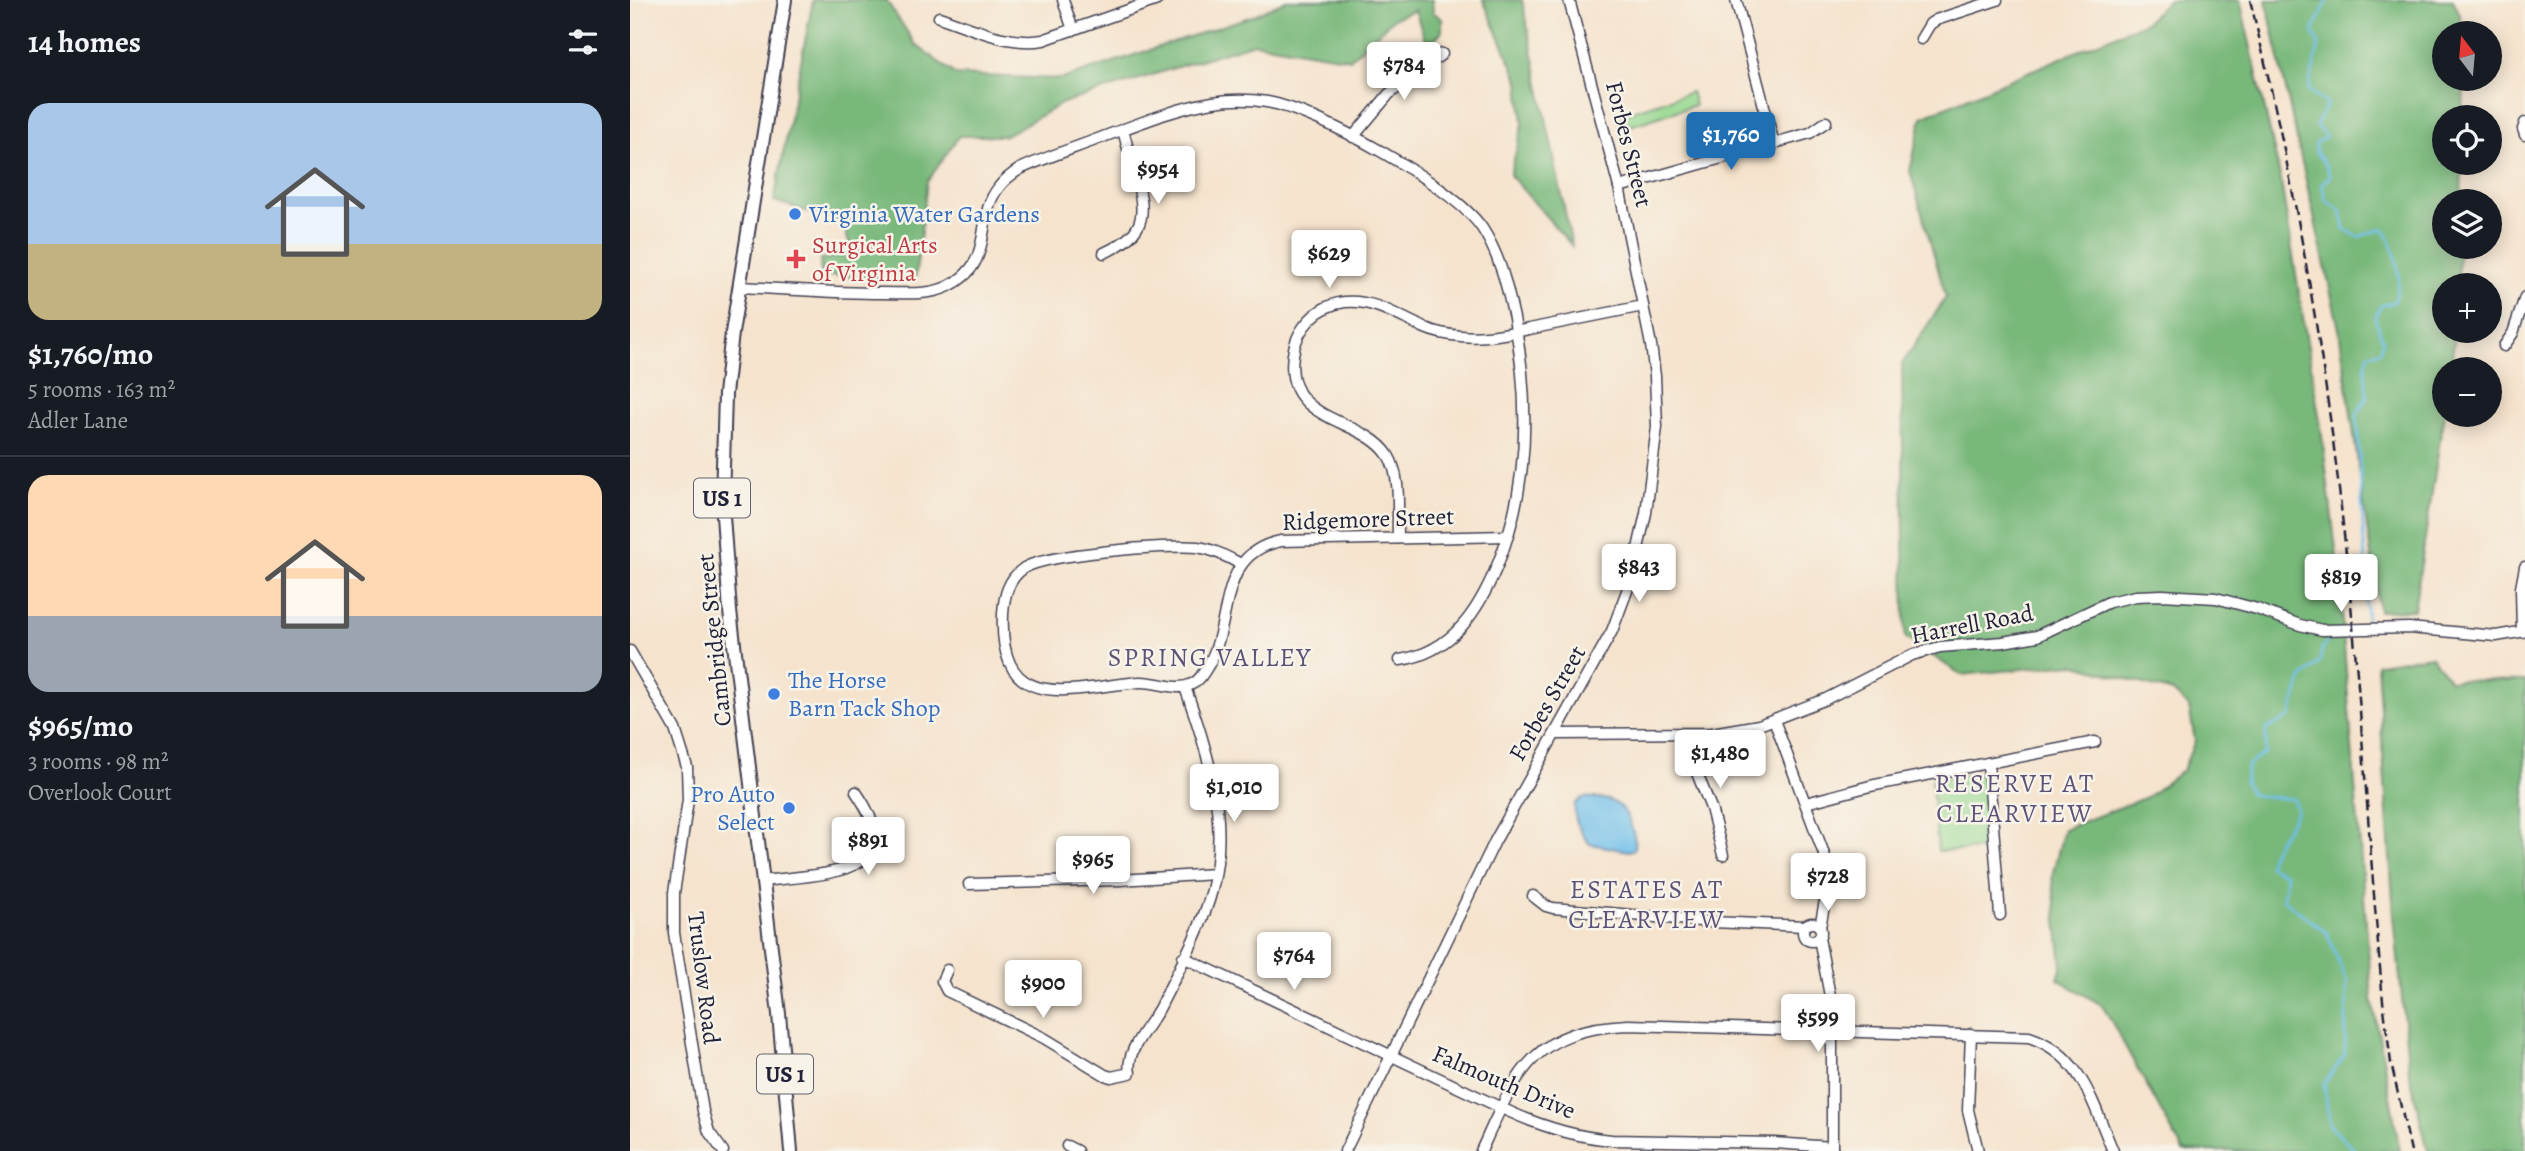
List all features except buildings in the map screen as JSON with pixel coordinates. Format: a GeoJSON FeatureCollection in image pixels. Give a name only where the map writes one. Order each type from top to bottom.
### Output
{"type":"FeatureCollection","features":[{"type":"Feature","properties":{"kind":"main road","name":"Cambridge Street"},"geometry":{"type":"LineString","coordinates":[[785,0],[739,287],[725,394],[722,502],[730,611],[779,1014],[791,1151]]}},
{"type":"Feature","properties":{"kind":"street"},"geometry":{"type":"LineString","coordinates":[[1063,0],[1073,30]]}},
{"type":"Feature","properties":{"kind":"street"},"geometry":{"type":"LineString","coordinates":[[939,17],[1020,42],[1043,40],[1157,0]]}},
{"type":"Feature","properties":{"kind":"street","name":"Forbes Street"},"geometry":{"type":"LineString","coordinates":[[1345,1151],[1495,841],[1612,631],[1640,545],[1657,427],[1655,376],[1619,187],[1569,0]]}},
{"type":"Feature","properties":{"kind":"street"},"geometry":{"type":"LineString","coordinates":[[1736,0],[1774,144]]}},
{"type":"Feature","properties":{"kind":"street"},"geometry":{"type":"LineString","coordinates":[[1921,38],[1936,20],[1997,0]]}},
{"type":"Feature","properties":{"kind":"street"},"geometry":{"type":"LineString","coordinates":[[1353,137],[1389,94],[1442,54]]}},
{"type":"Feature","properties":{"kind":"street"},"geometry":{"type":"LineString","coordinates":[[739,287],[897,293],[924,293],[946,288],[964,276],[978,257],[988,209],[996,190],[1020,169],[1195,106],[1249,100],[1280,105],[1302,111],[1353,137],[1451,196],[1472,215],[1497,257],[1506,282],[1524,391],[1525,442],[1519,490],[1508,536],[1485,593],[1452,637],[1430,652],[1400,660]]}},
{"type":"Feature","properties":{"kind":"street"},"geometry":{"type":"LineString","coordinates":[[1619,187],[1810,133],[1826,122]]}},
{"type":"Feature","properties":{"kind":"street"},"geometry":{"type":"LineString","coordinates":[[2525,123],[2525,135]]}},
{"type":"Feature","properties":{"kind":"street"},"geometry":{"type":"LineString","coordinates":[[1104,253],[1132,236],[1139,227],[1143,210],[1143,201],[1123,130]]}},
{"type":"Feature","properties":{"kind":"street"},"geometry":{"type":"LineString","coordinates":[[2504,346],[2513,334],[2525,296]]}},
{"type":"Feature","properties":{"kind":"street"},"geometry":{"type":"LineString","coordinates":[[1398,538],[1396,481],[1392,463],[1376,442],[1326,417],[1307,402],[1296,383],[1293,353],[1300,331],[1314,316],[1345,302],[1355,302],[1381,308],[1426,329],[1476,337],[1516,332],[1643,306]]}},
{"type":"Feature","properties":{"kind":"street","name":"Ridgemore Street"},"geometry":{"type":"LineString","coordinates":[[1241,564],[1255,550],[1282,541],[1508,536]]}},
{"type":"Feature","properties":{"kind":"street"},"geometry":{"type":"LineString","coordinates":[[1186,546],[1210,550],[1241,564],[1231,587],[1216,650],[1200,677],[1185,687],[1140,682],[1055,692],[1026,682],[1013,669],[1006,649],[1003,618],[1008,587],[1017,574],[1032,564],[1082,555],[1186,546]]}},
{"type":"Feature","properties":{"kind":"street"},"geometry":{"type":"LineString","coordinates":[[2524,632],[2521,588],[2525,567]]}},
{"type":"Feature","properties":{"kind":"street","name":"Harrell Road"},"geometry":{"type":"LineString","coordinates":[[1555,734],[1685,734],[1735,731],[1774,720],[1826,699],[1912,654],[2037,636],[2095,607],[2123,598],[2162,595],[2216,598],[2322,630],[2409,628],[2496,636],[2524,632]]}},
{"type":"Feature","properties":{"kind":"street","name":"Truslow Road"},"geometry":{"type":"LineString","coordinates":[[631,654],[675,729],[687,766],[688,800],[674,893],[675,946],[703,1111],[709,1132],[723,1151]]}},
{"type":"Feature","properties":{"kind":"street"},"geometry":{"type":"LineString","coordinates":[[947,970],[942,981],[947,991],[1044,1038],[1105,1075],[1111,1077],[1130,1073],[1128,1065],[1160,1007],[1205,909],[1216,874],[1219,833],[1216,792],[1205,745],[1185,687]]}},
{"type":"Feature","properties":{"kind":"street"},"geometry":{"type":"LineString","coordinates":[[1774,720],[1829,869],[1824,910],[1812,931]]}},
{"type":"Feature","properties":{"kind":"street"},"geometry":{"type":"LineString","coordinates":[[1685,734],[1711,808],[1723,855]]}},
{"type":"Feature","properties":{"kind":"street"},"geometry":{"type":"LineString","coordinates":[[1806,803],[1837,793],[2095,741]]}},
{"type":"Feature","properties":{"kind":"street"},"geometry":{"type":"LineString","coordinates":[[1988,763],[2000,915]]}},
{"type":"Feature","properties":{"kind":"street"},"geometry":{"type":"LineString","coordinates":[[763,881],[828,873],[863,862],[871,852],[874,837],[867,811],[856,793]]}},
{"type":"Feature","properties":{"kind":"street"},"geometry":{"type":"LineString","coordinates":[[969,884],[1120,880],[1216,874]]}},
{"type":"Feature","properties":{"kind":"street"},"geometry":{"type":"LineString","coordinates":[[1533,896],[1553,908],[1700,921],[1792,925],[1812,931],[1822,954],[1830,996],[1832,1149]]}},
{"type":"Feature","properties":{"kind":"street","name":"Falmouth Drive"},"geometry":{"type":"LineString","coordinates":[[1183,957],[1548,1128],[1591,1139],[1832,1149]]}},
{"type":"Feature","properties":{"kind":"street"},"geometry":{"type":"LineString","coordinates":[[1481,1151],[1519,1076],[1541,1051],[1563,1036],[1588,1028],[1628,1026],[2029,1037],[2061,1053],[2080,1077],[2113,1151]]}},
{"type":"Feature","properties":{"kind":"street"},"geometry":{"type":"LineString","coordinates":[[1971,1034],[1968,1110],[1978,1151]]}},
{"type":"Feature","properties":{"kind":"green space"},"geometry":{"type":"Polygon","coordinates":[[[813,0],[886,0],[916,45],[956,75],[1062,79],[1252,16],[1286,0],[1432,0],[1433,12],[1442,19],[1442,31],[1434,40],[1425,40],[1415,10],[1394,18],[1350,59],[1254,43],[1063,103],[1004,136],[959,136],[927,182],[915,281],[821,275],[820,259],[854,254],[841,222],[774,201],[813,0]]]}},
{"type":"Feature","properties":{"kind":"green space"},"geometry":{"type":"Polygon","coordinates":[[[1483,0],[1522,0],[1572,246],[1510,175],[1523,124],[1519,81],[1483,0]]]}},
{"type":"Feature","properties":{"kind":"green space"},"geometry":{"type":"Polygon","coordinates":[[[2169,0],[2240,0],[2280,176],[2321,428],[2337,558],[2372,998],[2400,1151],[2183,1151],[2103,1006],[2058,979],[2062,965],[2052,876],[2064,829],[2147,797],[2183,770],[2195,741],[2189,707],[2173,692],[2073,664],[1961,675],[1905,637],[1902,364],[1946,297],[1910,171],[1922,117],[2146,22],[2169,0]]]}},
{"type":"Feature","properties":{"kind":"green space"},"geometry":{"type":"Polygon","coordinates":[[[2266,0],[2453,0],[2460,21],[2432,21],[2432,91],[2464,91],[2463,105],[2432,105],[2432,175],[2462,175],[2461,189],[2432,189],[2432,259],[2459,259],[2458,273],[2432,273],[2432,343],[2454,343],[2452,357],[2432,357],[2432,427],[2442,427],[2414,610],[2379,611],[2339,329],[2266,0]]]}},
{"type":"Feature","properties":{"kind":"green space"},"geometry":{"type":"Polygon","coordinates":[[[1691,92],[1695,105],[1621,129],[1617,116],[1691,92]]]}},
{"type":"Feature","properties":{"kind":"green space"},"geometry":{"type":"Polygon","coordinates":[[[2431,656],[2450,680],[2525,681],[2525,1151],[2428,1151],[2409,1073],[2394,916],[2377,664],[2431,656]]]}},
{"type":"Feature","properties":{"kind":"green space"},"geometry":{"type":"Polygon","coordinates":[[[1976,773],[1983,777],[1987,785],[1990,849],[1938,851],[1931,780],[1976,773]]]}},
{"type":"Feature","properties":{"kind":"water"},"geometry":{"type":"Polygon","coordinates":[[[1582,798],[1599,798],[1619,805],[1628,817],[1635,849],[1629,851],[1590,844],[1576,821],[1575,804],[1582,798]]]}},
{"type":"Feature","properties":{"kind":"waterway"},"geometry":{"type":"LineString","coordinates":[[2328,0],[2313,31],[2319,45],[2308,90],[2327,104],[2316,126],[2326,137],[2316,143],[2316,153],[2326,165],[2330,176],[2322,185],[2326,200],[2341,211],[2345,229],[2358,237],[2384,228],[2395,255],[2398,273],[2394,302],[2380,306],[2375,318],[2383,341],[2380,351],[2368,355],[2365,368],[2367,397],[2357,414],[2368,580],[2365,593],[2367,622]]}},
{"type":"Feature","properties":{"kind":"waterway"},"geometry":{"type":"LineString","coordinates":[[2331,638],[2322,648],[2320,662],[2302,678],[2290,717],[2266,729],[2265,753],[2248,765],[2245,782],[2252,795],[2293,799],[2297,810],[2276,845],[2269,866],[2286,874],[2283,899],[2327,933],[2347,982],[2345,1055],[2324,1084],[2330,1126],[2356,1151]]}},
{"type":"Feature","properties":{"kind":"railway"},"geometry":{"type":"LineString","coordinates":[[2250,0],[2293,192],[2326,386],[2348,576],[2383,1001],[2391,1063],[2411,1151]]}},
{"type":"Feature","properties":{"kind":"place","name":"Virginia Water Gardens"},"geometry":{"type":"Point","coordinates":[795,214]}},
{"type":"Feature","properties":{"kind":"place","name":"Surgical Arts of Virginia"},"geometry":{"type":"Point","coordinates":[796,259]}},
{"type":"Feature","properties":{"kind":"place","name":"The Horse Barn Tack Shop"},"geometry":{"type":"Point","coordinates":[774,694]}},
{"type":"Feature","properties":{"kind":"place","name":"Pro Auto Select"},"geometry":{"type":"Point","coordinates":[789,808]}},
{"type":"Feature","properties":{"kind":"district","name":"SPRING VALLEY"},"geometry":{"type":"Point","coordinates":[1210,657]}},
{"type":"Feature","properties":{"kind":"district","name":"RESERVE AT CLEARVIEW"},"geometry":{"type":"Point","coordinates":[2015,798]}},
{"type":"Feature","properties":{"kind":"district","name":"ESTATES AT CLEARVIEW"},"geometry":{"type":"Point","coordinates":[1647,904]}}]}
